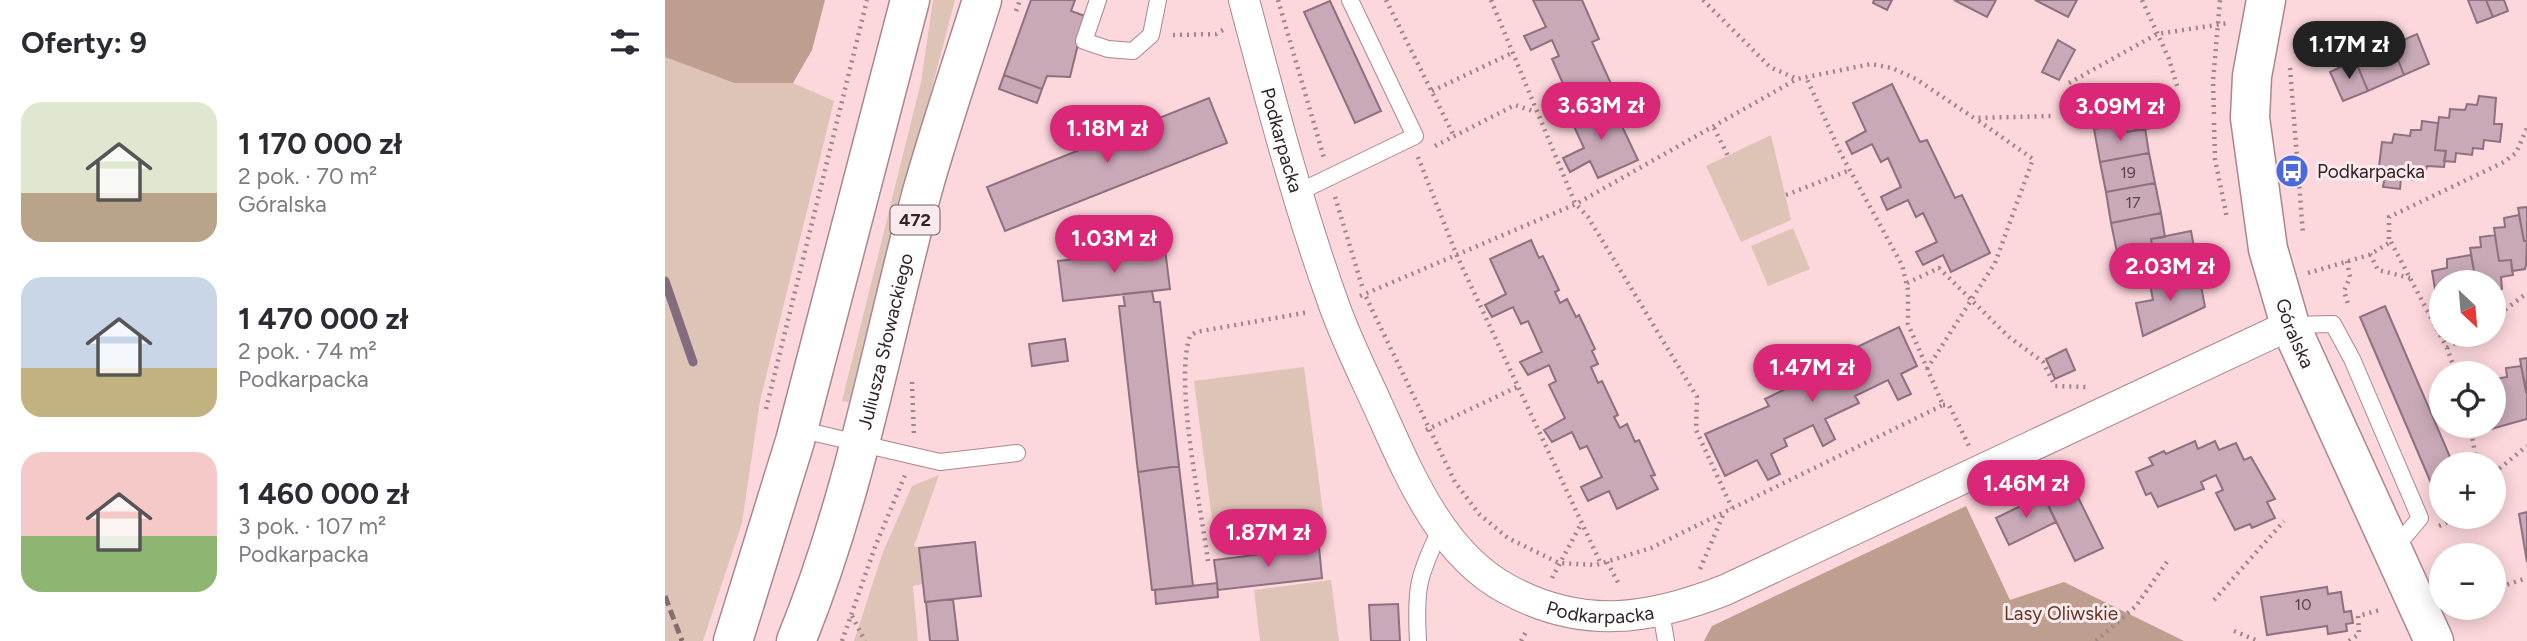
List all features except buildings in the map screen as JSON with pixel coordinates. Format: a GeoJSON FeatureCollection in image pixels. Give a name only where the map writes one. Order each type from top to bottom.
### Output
{"type":"FeatureCollection","features":[{"type":"Feature","properties":{"kind":"main road"},"geometry":{"type":"LineString","coordinates":[[733,641],[799,429],[910,0]]}},
{"type":"Feature","properties":{"kind":"main road","name":"Góralska"},"geometry":{"type":"LineString","coordinates":[[2266,0],[2252,76],[2250,118],[2268,249],[2290,325],[2434,641]]}},
{"type":"Feature","properties":{"kind":"main road","name":"Juliusza Słowackiego"},"geometry":{"type":"LineString","coordinates":[[796,641],[816,592],[859,443],[923,190],[999,7]]}},
{"type":"Feature","properties":{"kind":"street","name":"Podkarpacka"},"geometry":{"type":"LineString","coordinates":[[1247,9],[1297,193],[1334,307],[1395,445],[1441,528],[1473,563],[1505,588],[1540,605],[1580,617],[1637,616],[1672,609],[1981,471],[2290,325]]}},
{"type":"Feature","properties":{"kind":"lane"},"geometry":{"type":"LineString","coordinates":[[1098,0],[1084,41],[1108,49],[1133,51],[1151,35],[1158,0]]}},
{"type":"Feature","properties":{"kind":"lane"},"geometry":{"type":"LineString","coordinates":[[1297,193],[1415,136],[1350,0]]}},
{"type":"Feature","properties":{"kind":"lane"},"geometry":{"type":"LineString","coordinates":[[2290,325],[2333,324],[2352,359],[2420,519],[2393,551]]}},
{"type":"Feature","properties":{"kind":"lane"},"geometry":{"type":"LineString","coordinates":[[799,429],[940,462],[1017,453]]}},
{"type":"Feature","properties":{"kind":"lane"},"geometry":{"type":"LineString","coordinates":[[1417,641],[1415,595],[1421,571],[1441,528]]}},
{"type":"Feature","properties":{"kind":"lane"},"geometry":{"type":"LineString","coordinates":[[1666,641],[1672,609]]}},
{"type":"Feature","properties":{"kind":"path"},"geometry":{"type":"LineString","coordinates":[[999,7],[1020,0]]}},
{"type":"Feature","properties":{"kind":"path"},"geometry":{"type":"LineString","coordinates":[[1278,0],[1364,294],[1455,482],[1479,514],[1508,538],[1559,563],[1601,564],[1651,548],[1943,405],[1949,405],[1981,471]]}},
{"type":"Feature","properties":{"kind":"path"},"geometry":{"type":"LineString","coordinates":[[1386,0],[1454,136]]}},
{"type":"Feature","properties":{"kind":"path"},"geometry":{"type":"LineString","coordinates":[[1492,0],[1548,143],[1576,204],[1588,217],[1697,397],[1696,430],[1732,508]]}},
{"type":"Feature","properties":{"kind":"path"},"geometry":{"type":"LineString","coordinates":[[1703,0],[1770,67],[1797,79]]}},
{"type":"Feature","properties":{"kind":"path"},"geometry":{"type":"LineString","coordinates":[[2142,0],[2169,58],[2178,89]]}},
{"type":"Feature","properties":{"kind":"path"},"geometry":{"type":"LineString","coordinates":[[1151,35],[1216,34],[1247,9]]}},
{"type":"Feature","properties":{"kind":"path"},"geometry":{"type":"LineString","coordinates":[[2069,83],[2157,34],[2231,23]]}},
{"type":"Feature","properties":{"kind":"path"},"geometry":{"type":"LineString","coordinates":[[1432,92],[1514,52]]}},
{"type":"Feature","properties":{"kind":"path"},"geometry":{"type":"LineString","coordinates":[[1207,561],[1186,390],[1184,360],[1190,336],[1196,332],[1334,307],[1457,256],[1576,204],[1797,79],[1871,64],[1892,68],[1916,79],[2033,159],[1995,263],[1927,370]]}},
{"type":"Feature","properties":{"kind":"path"},"geometry":{"type":"LineString","coordinates":[[1806,77],[1809,91],[1902,265],[1907,284],[1908,324],[1943,405]]}},
{"type":"Feature","properties":{"kind":"path"},"geometry":{"type":"LineString","coordinates":[[1974,118],[2052,116]]}},
{"type":"Feature","properties":{"kind":"path"},"geometry":{"type":"LineString","coordinates":[[1714,128],[1728,156]]}},
{"type":"Feature","properties":{"kind":"path"},"geometry":{"type":"LineString","coordinates":[[2452,361],[2391,242],[2389,217],[2504,162],[2516,153],[2527,128]]}},
{"type":"Feature","properties":{"kind":"path"},"geometry":{"type":"LineString","coordinates":[[1417,156],[1457,256],[1601,564]]}},
{"type":"Feature","properties":{"kind":"path"},"geometry":{"type":"LineString","coordinates":[[1786,195],[1850,170]]}},
{"type":"Feature","properties":{"kind":"path"},"geometry":{"type":"LineString","coordinates":[[2306,274],[2370,254],[2391,242]]}},
{"type":"Feature","properties":{"kind":"path"},"geometry":{"type":"LineString","coordinates":[[2370,254],[2378,270],[2411,278]]}},
{"type":"Feature","properties":{"kind":"path"},"geometry":{"type":"LineString","coordinates":[[2333,324],[2349,307],[2344,291],[2350,277],[2347,261]]}},
{"type":"Feature","properties":{"kind":"path"},"geometry":{"type":"LineString","coordinates":[[1907,284],[1939,268],[2009,337],[2043,362],[2055,386],[2095,387]]}},
{"type":"Feature","properties":{"kind":"path"},"geometry":{"type":"LineString","coordinates":[[2506,309],[2527,293]]}},
{"type":"Feature","properties":{"kind":"path"},"geometry":{"type":"LineString","coordinates":[[842,641],[915,438],[911,373]]}},
{"type":"Feature","properties":{"kind":"path"},"geometry":{"type":"LineString","coordinates":[[1395,445],[1517,387]]}},
{"type":"Feature","properties":{"kind":"path"},"geometry":{"type":"LineString","coordinates":[[2506,463],[2527,446]]}},
{"type":"Feature","properties":{"kind":"path"},"geometry":{"type":"LineString","coordinates":[[1672,609],[1724,512]]}},
{"type":"Feature","properties":{"kind":"path"},"geometry":{"type":"LineString","coordinates":[[2214,600],[2284,521]]}},
{"type":"Feature","properties":{"kind":"path"},"geometry":{"type":"LineString","coordinates":[[1559,563],[1582,523]]}},
{"type":"Feature","properties":{"kind":"path"},"geometry":{"type":"LineString","coordinates":[[2096,641],[2136,606],[2169,559]]}},
{"type":"Feature","properties":{"kind":"path"},"geometry":{"type":"LineString","coordinates":[[2506,585],[2527,578]]}},
{"type":"Feature","properties":{"kind":"path"},"geometry":{"type":"LineString","coordinates":[[2349,641],[2360,634],[2358,616],[2380,610]]}},
{"type":"Feature","properties":{"kind":"path"},"geometry":{"type":"LineString","coordinates":[[852,617],[866,641]]}},
{"type":"Feature","properties":{"kind":"path"},"geometry":{"type":"LineString","coordinates":[[2236,641],[2234,631],[2258,641]]}},
{"type":"Feature","properties":{"kind":"shaded area"},"geometry":{"type":"Polygon","coordinates":[[[933,0],[955,0],[849,402],[842,401],[921,82],[933,0]]]}},
{"type":"Feature","properties":{"kind":"shaded area"},"geometry":{"type":"Polygon","coordinates":[[[665,57],[734,83],[793,83],[834,101],[760,401],[742,523],[703,641],[665,641],[665,57]]]}},
{"type":"Feature","properties":{"kind":"shaded area"},"geometry":{"type":"Polygon","coordinates":[[[1771,135],[1791,220],[1741,242],[1706,166],[1771,135]]]}},
{"type":"Feature","properties":{"kind":"shaded area"},"geometry":{"type":"Polygon","coordinates":[[[1793,228],[1810,269],[1768,286],[1751,246],[1793,228]]]}},
{"type":"Feature","properties":{"kind":"shaded area"},"geometry":{"type":"Polygon","coordinates":[[[1304,367],[1324,520],[1214,535],[1194,381],[1304,367]]]}},
{"type":"Feature","properties":{"kind":"shaded area"},"geometry":{"type":"Polygon","coordinates":[[[939,475],[914,546],[919,548],[923,584],[913,586],[918,641],[854,641],[883,552],[912,486],[939,475]]]}},
{"type":"Feature","properties":{"kind":"shaded area"},"geometry":{"type":"Polygon","coordinates":[[[1331,580],[1339,641],[1260,641],[1254,590],[1331,580]]]}},
{"type":"Feature","properties":{"kind":"green space"},"geometry":{"type":"Polygon","coordinates":[[[665,0],[825,0],[812,50],[793,83],[734,83],[665,57],[665,0]]]}},
{"type":"Feature","properties":{"kind":"green space","name":"Lasy Oliwskie"},"geometry":{"type":"Polygon","coordinates":[[[1966,506],[2010,600],[2064,582],[2184,641],[1704,641],[1712,626],[1966,506]]]}},
{"type":"Feature","properties":{"kind":"waterway"},"geometry":{"type":"LineString","coordinates":[[665,281],[693,362]]}},
{"type":"Feature","properties":{"kind":"railway"},"geometry":{"type":"LineString","coordinates":[[665,596],[682,641]]}},
{"type":"Feature","properties":{"kind":"place","name":"Podkarpacka"},"geometry":{"type":"Point","coordinates":[2292,171]}}]}
